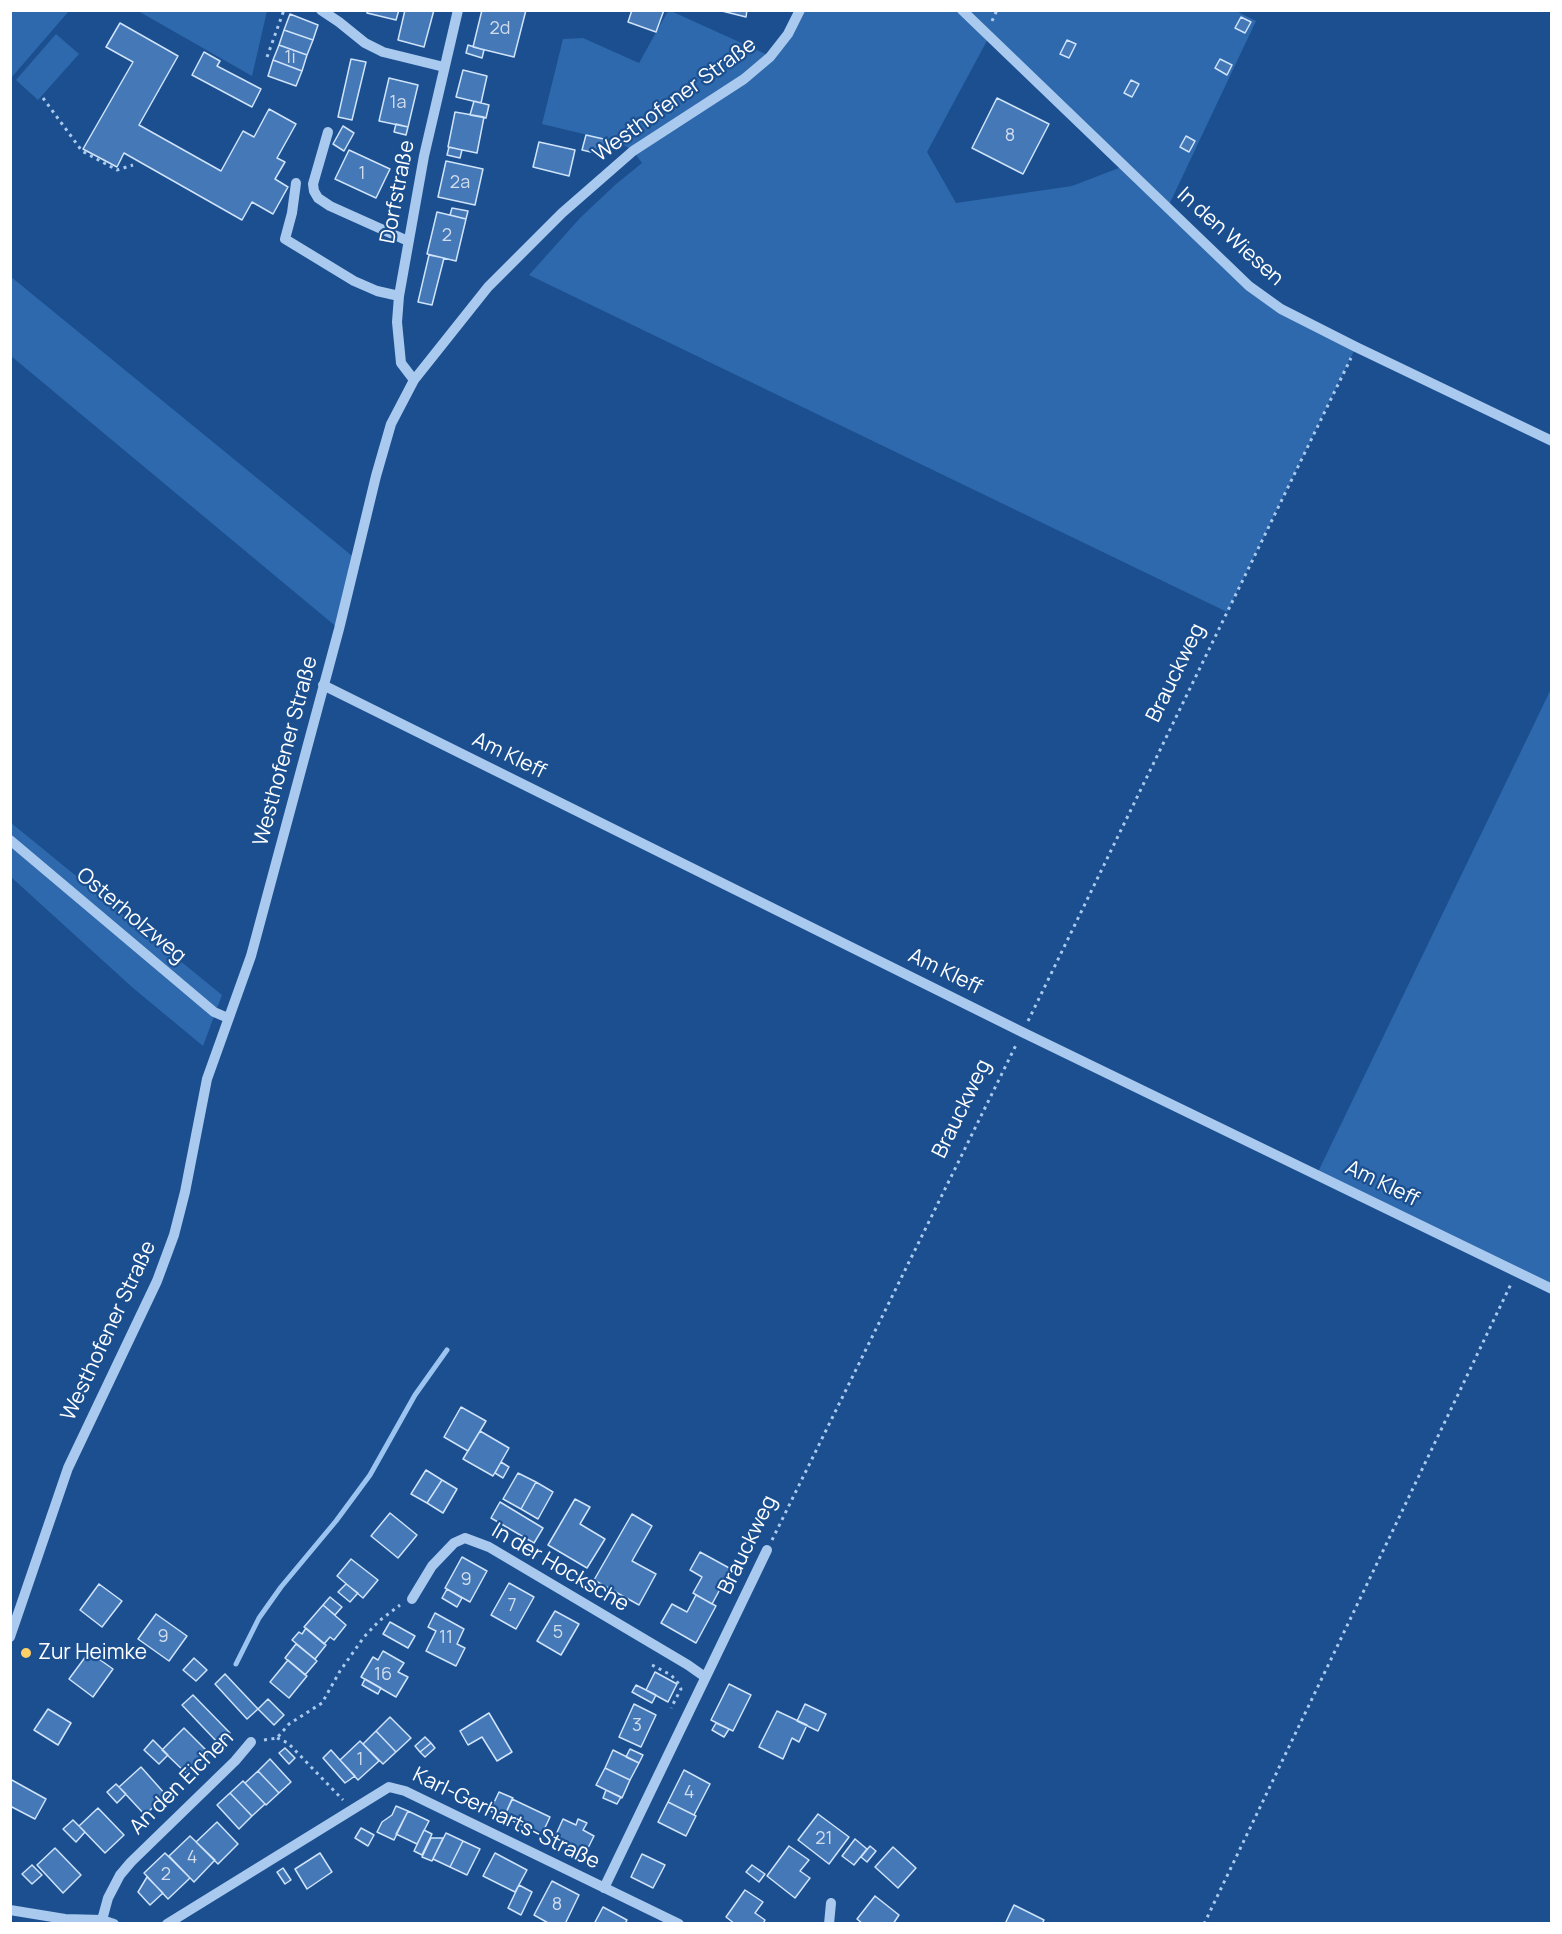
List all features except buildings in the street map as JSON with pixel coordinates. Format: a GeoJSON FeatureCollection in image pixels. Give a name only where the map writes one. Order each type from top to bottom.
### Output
{"type":"FeatureCollection","features":[{"type":"Feature","properties":{"kind":"street"},"geometry":{"type":"LineString","coordinates":[[321,10],[365,43],[383,52],[444,67]]}},
{"type":"Feature","properties":{"kind":"street","name":"Dorfstraße"},"geometry":{"type":"LineString","coordinates":[[414,380],[401,363],[397,322],[399,296],[424,156],[458,10]]}},
{"type":"Feature","properties":{"kind":"street","name":"Westhofener Straße"},"geometry":{"type":"LineString","coordinates":[[10,1637],[68,1468],[157,1281],[174,1235],[185,1192],[207,1079],[251,956],[391,424],[414,380],[488,287],[562,213],[633,151],[744,79],[770,57],[788,34],[800,10]]}},
{"type":"Feature","properties":{"kind":"street","name":"In den Wiesen"},"geometry":{"type":"LineString","coordinates":[[962,10],[1249,286],[1281,309],[1551,441]]}},
{"type":"Feature","properties":{"kind":"street"},"geometry":{"type":"LineString","coordinates":[[328,132],[313,184],[318,198],[330,206],[408,241]]}},
{"type":"Feature","properties":{"kind":"street"},"geometry":{"type":"LineString","coordinates":[[296,183],[292,213],[285,239],[354,281],[377,291],[399,296]]}},
{"type":"Feature","properties":{"kind":"street","name":"Am Kleff"},"geometry":{"type":"LineString","coordinates":[[323,685],[1022,1032],[1551,1289]]}},
{"type":"Feature","properties":{"kind":"street","name":"Osterholzweg"},"geometry":{"type":"LineString","coordinates":[[10,840],[214,1012],[228,1018]]}},
{"type":"Feature","properties":{"kind":"street","name":"In der Hocksche"},"geometry":{"type":"LineString","coordinates":[[412,1599],[432,1566],[454,1543],[465,1538],[489,1547],[705,1677]]}},
{"type":"Feature","properties":{"kind":"street","name":"Brauckweg"},"geometry":{"type":"LineString","coordinates":[[604,1888],[767,1550]]}},
{"type":"Feature","properties":{"kind":"street","name":"An den Eichen"},"geometry":{"type":"LineString","coordinates":[[102,1920],[114,1884],[130,1862],[235,1761],[251,1742]]}},
{"type":"Feature","properties":{"kind":"street","name":"Karl-Gerharts-Straße"},"geometry":{"type":"LineString","coordinates":[[167,1923],[389,1786],[679,1923]]}},
{"type":"Feature","properties":{"kind":"street"},"geometry":{"type":"LineString","coordinates":[[829,1923],[831,1903]]}},
{"type":"Feature","properties":{"kind":"street"},"geometry":{"type":"LineString","coordinates":[[10,1910],[65,1920],[102,1920],[114,1923]]}},
{"type":"Feature","properties":{"kind":"path"},"geometry":{"type":"LineString","coordinates":[[267,57],[284,10]]}},
{"type":"Feature","properties":{"kind":"path"},"geometry":{"type":"LineString","coordinates":[[43,98],[82,151],[117,170],[133,165]]}},
{"type":"Feature","properties":{"kind":"path","name":"Brauckweg"},"geometry":{"type":"LineString","coordinates":[[767,1550],[1356,347]]}},
{"type":"Feature","properties":{"kind":"path"},"geometry":{"type":"LineString","coordinates":[[1204,1923],[1517,1272]]}},
{"type":"Feature","properties":{"kind":"path"},"geometry":{"type":"LineString","coordinates":[[353,1809],[288,1743],[277,1738],[289,1724],[322,1703],[340,1671],[379,1621],[394,1608],[412,1599]]}},
{"type":"Feature","properties":{"kind":"path"},"geometry":{"type":"LineString","coordinates":[[652,1665],[671,1675],[679,1684],[681,1689],[672,1707]]}},
{"type":"Feature","properties":{"kind":"path","name":"An den Eichen"},"geometry":{"type":"LineString","coordinates":[[251,1742],[277,1738]]}},
{"type":"Feature","properties":{"kind":"shaded area"},"geometry":{"type":"Polygon","coordinates":[[[10,11],[69,11],[11,78],[10,11]]]}},
{"type":"Feature","properties":{"kind":"shaded area"},"geometry":{"type":"Polygon","coordinates":[[[138,11],[267,11],[252,76],[138,11]]]}},
{"type":"Feature","properties":{"kind":"shaded area"},"geometry":{"type":"Polygon","coordinates":[[[668,11],[770,56],[800,11],[1236,11],[1256,21],[1168,207],[1249,286],[1356,347],[1227,612],[529,275],[580,218],[642,163],[633,151],[621,143],[542,124],[563,39],[583,38],[639,63],[668,11]],[[989,37],[927,152],[956,203],[1072,186],[1124,166],[989,37]]]}},
{"type":"Feature","properties":{"kind":"shaded area"},"geometry":{"type":"Polygon","coordinates":[[[56,34],[79,54],[38,100],[16,80],[56,34]]]}},
{"type":"Feature","properties":{"kind":"shaded area"},"geometry":{"type":"Polygon","coordinates":[[[10,276],[356,559],[339,629],[11,356],[10,276]]]}},
{"type":"Feature","properties":{"kind":"shaded area"},"geometry":{"type":"Polygon","coordinates":[[[1551,689],[1551,1289],[1317,1174],[1551,689]]]}},
{"type":"Feature","properties":{"kind":"shaded area"},"geometry":{"type":"Polygon","coordinates":[[[10,822],[222,995],[203,1046],[133,988],[11,877],[10,822]]]}},
{"type":"Feature","properties":{"kind":"waterway"},"geometry":{"type":"LineString","coordinates":[[236,1664],[259,1618],[370,1475],[415,1395],[447,1350]]}},
{"type":"Feature","properties":{"kind":"place","name":"Zur Heimke"},"geometry":{"type":"Point","coordinates":[26,1653]}}]}
